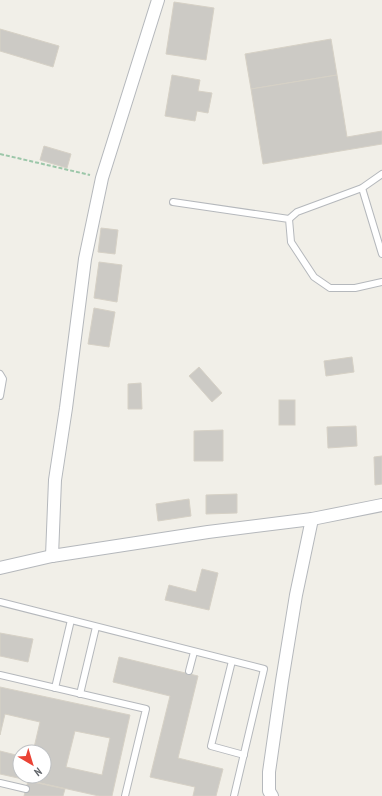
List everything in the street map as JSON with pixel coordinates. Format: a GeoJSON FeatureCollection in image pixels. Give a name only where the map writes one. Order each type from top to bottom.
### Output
{"type":"FeatureCollection","features":[{"type":"Feature","properties":{"kind":"street"},"geometry":{"type":"LineString","coordinates":[[52,556],[55,480],[66,408],[85,259],[102,178],[158,0]]}},
{"type":"Feature","properties":{"kind":"street"},"geometry":{"type":"LineString","coordinates":[[0,568],[52,556],[208,532],[312,519],[382,505]]}},
{"type":"Feature","properties":{"kind":"street"},"geometry":{"type":"LineString","coordinates":[[272,796],[269,791],[269,772],[282,681],[296,595],[312,519]]}},
{"type":"Feature","properties":{"kind":"lane"},"geometry":{"type":"LineString","coordinates":[[382,174],[362,188],[296,212],[289,219],[291,242],[314,278],[330,288],[355,288],[382,282]]}},
{"type":"Feature","properties":{"kind":"lane"},"geometry":{"type":"LineString","coordinates":[[362,188],[382,254]]}},
{"type":"Feature","properties":{"kind":"lane"},"geometry":{"type":"LineString","coordinates":[[173,202],[289,219]]}},
{"type":"Feature","properties":{"kind":"lane"},"geometry":{"type":"LineString","coordinates":[[0,374],[3,379],[0,396]]}},
{"type":"Feature","properties":{"kind":"lane"},"geometry":{"type":"LineString","coordinates":[[0,602],[264,669],[234,796]]}},
{"type":"Feature","properties":{"kind":"lane"},"geometry":{"type":"LineString","coordinates":[[55,688],[71,620]]}},
{"type":"Feature","properties":{"kind":"lane"},"geometry":{"type":"LineString","coordinates":[[80,694],[96,627]]}},
{"type":"Feature","properties":{"kind":"lane"},"geometry":{"type":"LineString","coordinates":[[189,671],[194,652]]}},
{"type":"Feature","properties":{"kind":"lane"},"geometry":{"type":"LineString","coordinates":[[232,661],[211,746],[244,755]]}},
{"type":"Feature","properties":{"kind":"lane"},"geometry":{"type":"LineString","coordinates":[[0,675],[146,709],[125,796]]}},
{"type":"Feature","properties":{"kind":"lane"},"geometry":{"type":"LineString","coordinates":[[0,783],[26,789]]}},
{"type":"Feature","properties":{"kind":"path"},"geometry":{"type":"LineString","coordinates":[[0,154],[102,178]]}},
{"type":"Feature","properties":{"kind":"building"},"geometry":{"type":"Polygon","coordinates":[[[174,2],[214,8],[206,60],[166,54],[174,2]]]}},
{"type":"Feature","properties":{"kind":"building"},"geometry":{"type":"Polygon","coordinates":[[[0,29],[59,46],[53,67],[0,51],[0,29]]]}},
{"type":"Feature","properties":{"kind":"building"},"geometry":{"type":"Polygon","coordinates":[[[331,39],[337,75],[251,89],[245,54],[331,39]]]}},
{"type":"Feature","properties":{"kind":"building"},"geometry":{"type":"Polygon","coordinates":[[[172,75],[200,80],[198,91],[212,93],[208,113],[197,111],[195,121],[165,116],[172,75]]]}},
{"type":"Feature","properties":{"kind":"building"},"geometry":{"type":"Polygon","coordinates":[[[337,75],[347,137],[382,131],[382,144],[263,164],[251,89],[337,75]]]}},
{"type":"Feature","properties":{"kind":"building"},"geometry":{"type":"Polygon","coordinates":[[[44,146],[71,154],[67,168],[40,160],[44,146]]]}},
{"type":"Feature","properties":{"kind":"building"},"geometry":{"type":"Polygon","coordinates":[[[101,228],[118,230],[115,254],[98,252],[101,228]]]}},
{"type":"Feature","properties":{"kind":"building"},"geometry":{"type":"Polygon","coordinates":[[[99,262],[122,265],[117,302],[94,298],[99,262]]]}},
{"type":"Feature","properties":{"kind":"building"},"geometry":{"type":"Polygon","coordinates":[[[94,308],[115,312],[109,347],[88,344],[94,308]]]}},
{"type":"Feature","properties":{"kind":"building"},"geometry":{"type":"Polygon","coordinates":[[[352,357],[354,372],[326,376],[324,361],[352,357]]]}},
{"type":"Feature","properties":{"kind":"building"},"geometry":{"type":"Polygon","coordinates":[[[199,367],[222,393],[212,402],[189,376],[199,367]]]}},
{"type":"Feature","properties":{"kind":"building"},"geometry":{"type":"Polygon","coordinates":[[[141,383],[142,409],[128,409],[128,384],[141,383]]]}},
{"type":"Feature","properties":{"kind":"building"},"geometry":{"type":"Polygon","coordinates":[[[279,400],[295,400],[295,425],[279,425],[279,400]]]}},
{"type":"Feature","properties":{"kind":"building"},"geometry":{"type":"Polygon","coordinates":[[[356,426],[357,446],[328,448],[327,427],[356,426]]]}},
{"type":"Feature","properties":{"kind":"building"},"geometry":{"type":"Polygon","coordinates":[[[223,430],[223,461],[194,461],[194,431],[223,430]]]}},
{"type":"Feature","properties":{"kind":"building"},"geometry":{"type":"Polygon","coordinates":[[[382,456],[382,484],[375,485],[374,457],[382,456]]]}},
{"type":"Feature","properties":{"kind":"building"},"geometry":{"type":"Polygon","coordinates":[[[237,494],[237,513],[206,514],[206,495],[237,494]]]}},
{"type":"Feature","properties":{"kind":"building"},"geometry":{"type":"Polygon","coordinates":[[[189,499],[191,516],[158,521],[156,504],[189,499]]]}},
{"type":"Feature","properties":{"kind":"building"},"geometry":{"type":"Polygon","coordinates":[[[202,569],[218,573],[209,610],[165,600],[169,585],[196,592],[202,569]]]}},
{"type":"Feature","properties":{"kind":"building"},"geometry":{"type":"Polygon","coordinates":[[[0,633],[33,639],[28,662],[0,656],[0,633]]]}},
{"type":"Feature","properties":{"kind":"building"},"geometry":{"type":"Polygon","coordinates":[[[119,657],[198,676],[178,758],[223,769],[216,796],[193,796],[195,787],[150,777],[170,696],[113,682],[119,657]]]}},
{"type":"Feature","properties":{"kind":"building"},"geometry":{"type":"Polygon","coordinates":[[[0,687],[130,715],[112,796],[99,796],[45,784],[52,784],[52,744],[35,744],[40,722],[5,714],[0,735],[0,687]],[[75,731],[66,767],[102,775],[110,738],[75,731]]]}},
{"type":"Feature","properties":{"kind":"building"},"geometry":{"type":"Polygon","coordinates":[[[0,751],[12,754],[12,777],[0,774],[0,751]]]}},
{"type":"Feature","properties":{"kind":"building"},"geometry":{"type":"Polygon","coordinates":[[[27,784],[42,784],[65,789],[63,796],[24,796],[27,784]]]}}]}
